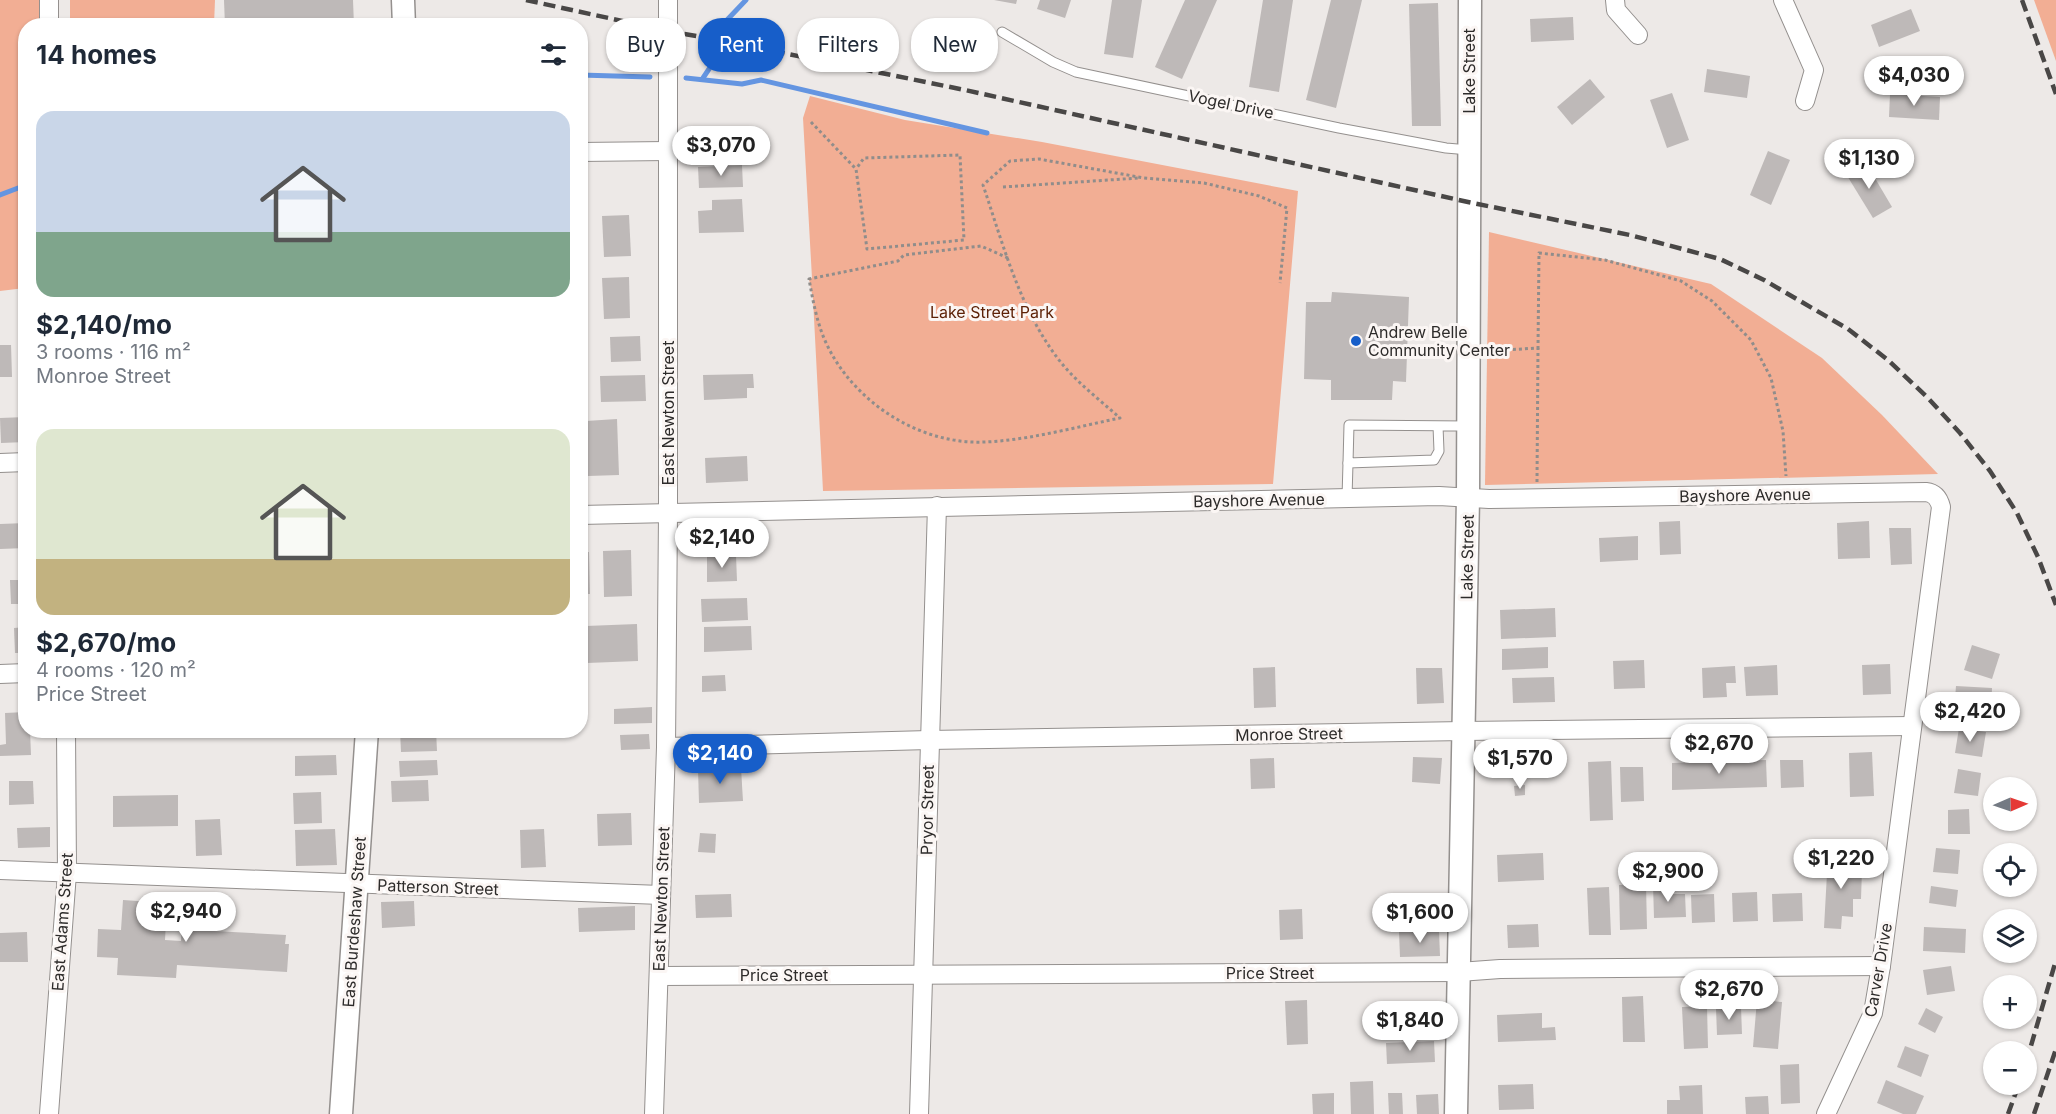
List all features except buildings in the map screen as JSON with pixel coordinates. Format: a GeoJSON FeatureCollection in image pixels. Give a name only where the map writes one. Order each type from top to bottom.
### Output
{"type":"FeatureCollection","features":[{"type":"Feature","properties":{"kind":"street"},"geometry":{"type":"LineString","coordinates":[[48,0],[49,18]]}},
{"type":"Feature","properties":{"kind":"street"},"geometry":{"type":"LineString","coordinates":[[403,0],[404,18]]}},
{"type":"Feature","properties":{"kind":"street","name":"East Newton Street"},"geometry":{"type":"LineString","coordinates":[[654,1114],[666,747],[668,0]]}},
{"type":"Feature","properties":{"kind":"street","name":"Lake Street"},"geometry":{"type":"LineString","coordinates":[[1456,1114],[1468,498],[1470,0]]}},
{"type":"Feature","properties":{"kind":"street"},"geometry":{"type":"LineString","coordinates":[[1616,0],[1616,10],[1638,35]]}},
{"type":"Feature","properties":{"kind":"street"},"geometry":{"type":"LineString","coordinates":[[1783,0],[1814,70],[1805,101]]}},
{"type":"Feature","properties":{"kind":"street"},"geometry":{"type":"LineString","coordinates":[[588,152],[667,151]]}},
{"type":"Feature","properties":{"kind":"street"},"geometry":{"type":"LineString","coordinates":[[0,464],[18,463]]}},
{"type":"Feature","properties":{"kind":"street","name":"Bayshore Avenue"},"geometry":{"type":"LineString","coordinates":[[588,515],[1439,496],[1489,499],[1926,492],[1937,497]]}},
{"type":"Feature","properties":{"kind":"street","name":"Carver Drive"},"geometry":{"type":"LineString","coordinates":[[1826,1114],[1874,1013],[1941,507],[1937,497]]}},
{"type":"Feature","properties":{"kind":"street","name":"Pryor Street"},"geometry":{"type":"LineString","coordinates":[[919,1114],[937,506]]}},
{"type":"Feature","properties":{"kind":"street"},"geometry":{"type":"LineString","coordinates":[[0,674],[18,673]]}},
{"type":"Feature","properties":{"kind":"street","name":"Monroe Street"},"geometry":{"type":"LineString","coordinates":[[666,747],[929,740],[1912,726]]}},
{"type":"Feature","properties":{"kind":"street","name":"East Adams Street"},"geometry":{"type":"LineString","coordinates":[[49,1114],[67,873],[66,738]]}},
{"type":"Feature","properties":{"kind":"street","name":"East Burdeshaw Street"},"geometry":{"type":"LineString","coordinates":[[341,1114],[366,738]]}},
{"type":"Feature","properties":{"kind":"street","name":"Patterson Street"},"geometry":{"type":"LineString","coordinates":[[0,870],[661,895]]}},
{"type":"Feature","properties":{"kind":"street","name":"Price Street"},"geometry":{"type":"LineString","coordinates":[[659,976],[1459,972],[1500,969],[1881,966]]}},
{"type":"Feature","properties":{"kind":"lane","name":"Vogel Drive"},"geometry":{"type":"LineString","coordinates":[[1002,32],[1053,62],[1076,72],[1339,128],[1446,148],[1469,150]]}},
{"type":"Feature","properties":{"kind":"lane"},"geometry":{"type":"LineString","coordinates":[[1347,498],[1349,425],[1467,426]]}},
{"type":"Feature","properties":{"kind":"lane"},"geometry":{"type":"LineString","coordinates":[[1348,463],[1434,460],[1439,451],[1438,426]]}},
{"type":"Feature","properties":{"kind":"path"},"geometry":{"type":"LineString","coordinates":[[811,122],[856,169],[867,249],[964,240],[960,155],[864,158],[856,169]]}},
{"type":"Feature","properties":{"kind":"path"},"geometry":{"type":"LineString","coordinates":[[1008,258],[981,246],[904,255],[898,261],[809,279],[816,316],[827,345],[844,373],[864,396],[899,421],[924,433],[956,441],[984,442],[1016,439],[1120,418],[1063,365],[1030,316],[983,185],[1010,161],[1039,159],[1144,178],[1204,183],[1259,196],[1287,208],[1280,283]]}},
{"type":"Feature","properties":{"kind":"path"},"geometry":{"type":"LineString","coordinates":[[1003,187],[1144,178]]}},
{"type":"Feature","properties":{"kind":"path"},"geometry":{"type":"LineString","coordinates":[[1537,483],[1539,253],[1605,260],[1681,281],[1712,301],[1751,340],[1771,378],[1783,431],[1786,479]]}},
{"type":"Feature","properties":{"kind":"path"},"geometry":{"type":"LineString","coordinates":[[1487,351],[1538,348]]}},
{"type":"Feature","properties":{"kind":"green space"},"geometry":{"type":"Polygon","coordinates":[[[0,0],[41,0],[41,18],[18,18],[18,289],[0,291],[0,0]]]}},
{"type":"Feature","properties":{"kind":"green space"},"geometry":{"type":"Polygon","coordinates":[[[70,0],[215,0],[214,18],[70,18],[70,0]]]}},
{"type":"Feature","properties":{"kind":"green space"},"geometry":{"type":"Polygon","coordinates":[[[2034,0],[2056,0],[2056,61],[2034,0]]]}},
{"type":"Feature","properties":{"kind":"green space","name":"Lake Street Park"},"geometry":{"type":"Polygon","coordinates":[[[810,96],[905,120],[1042,142],[1298,191],[1273,484],[823,491],[813,299],[809,279],[812,278],[803,118],[810,96]]]}},
{"type":"Feature","properties":{"kind":"green space"},"geometry":{"type":"Polygon","coordinates":[[[1489,232],[1711,284],[1822,358],[1882,415],[1938,474],[1485,485],[1489,232]]]}},
{"type":"Feature","properties":{"kind":"waterway"},"geometry":{"type":"LineString","coordinates":[[729,18],[746,0]]}},
{"type":"Feature","properties":{"kind":"waterway"},"geometry":{"type":"LineString","coordinates":[[703,78],[707,72]]}},
{"type":"Feature","properties":{"kind":"waterway"},"geometry":{"type":"LineString","coordinates":[[588,75],[650,77]]}},
{"type":"Feature","properties":{"kind":"waterway"},"geometry":{"type":"LineString","coordinates":[[686,78],[742,84],[761,80],[987,133]]}},
{"type":"Feature","properties":{"kind":"waterway"},"geometry":{"type":"LineString","coordinates":[[0,195],[18,188]]}},
{"type":"Feature","properties":{"kind":"railway"},"geometry":{"type":"LineString","coordinates":[[526,0],[668,31],[965,90],[1468,202],[1630,235],[1720,259],[1764,280],[1848,329],[1888,360],[1928,398],[1990,471],[2017,513],[2038,557],[2056,605]]}},
{"type":"Feature","properties":{"kind":"railway"},"geometry":{"type":"LineString","coordinates":[[2022,0],[2056,94]]}},
{"type":"Feature","properties":{"kind":"railway"},"geometry":{"type":"LineString","coordinates":[[2032,1041],[2056,960]]}},
{"type":"Feature","properties":{"kind":"railway"},"geometry":{"type":"LineString","coordinates":[[2034,1114],[2056,1049]]}},
{"type":"Feature","properties":{"kind":"railway"},"geometry":{"type":"LineString","coordinates":[[2008,1114],[2015,1095]]}},
{"type":"Feature","properties":{"kind":"place","name":"Andrew Belle Community Center"},"geometry":{"type":"Point","coordinates":[1356,341]}}]}
